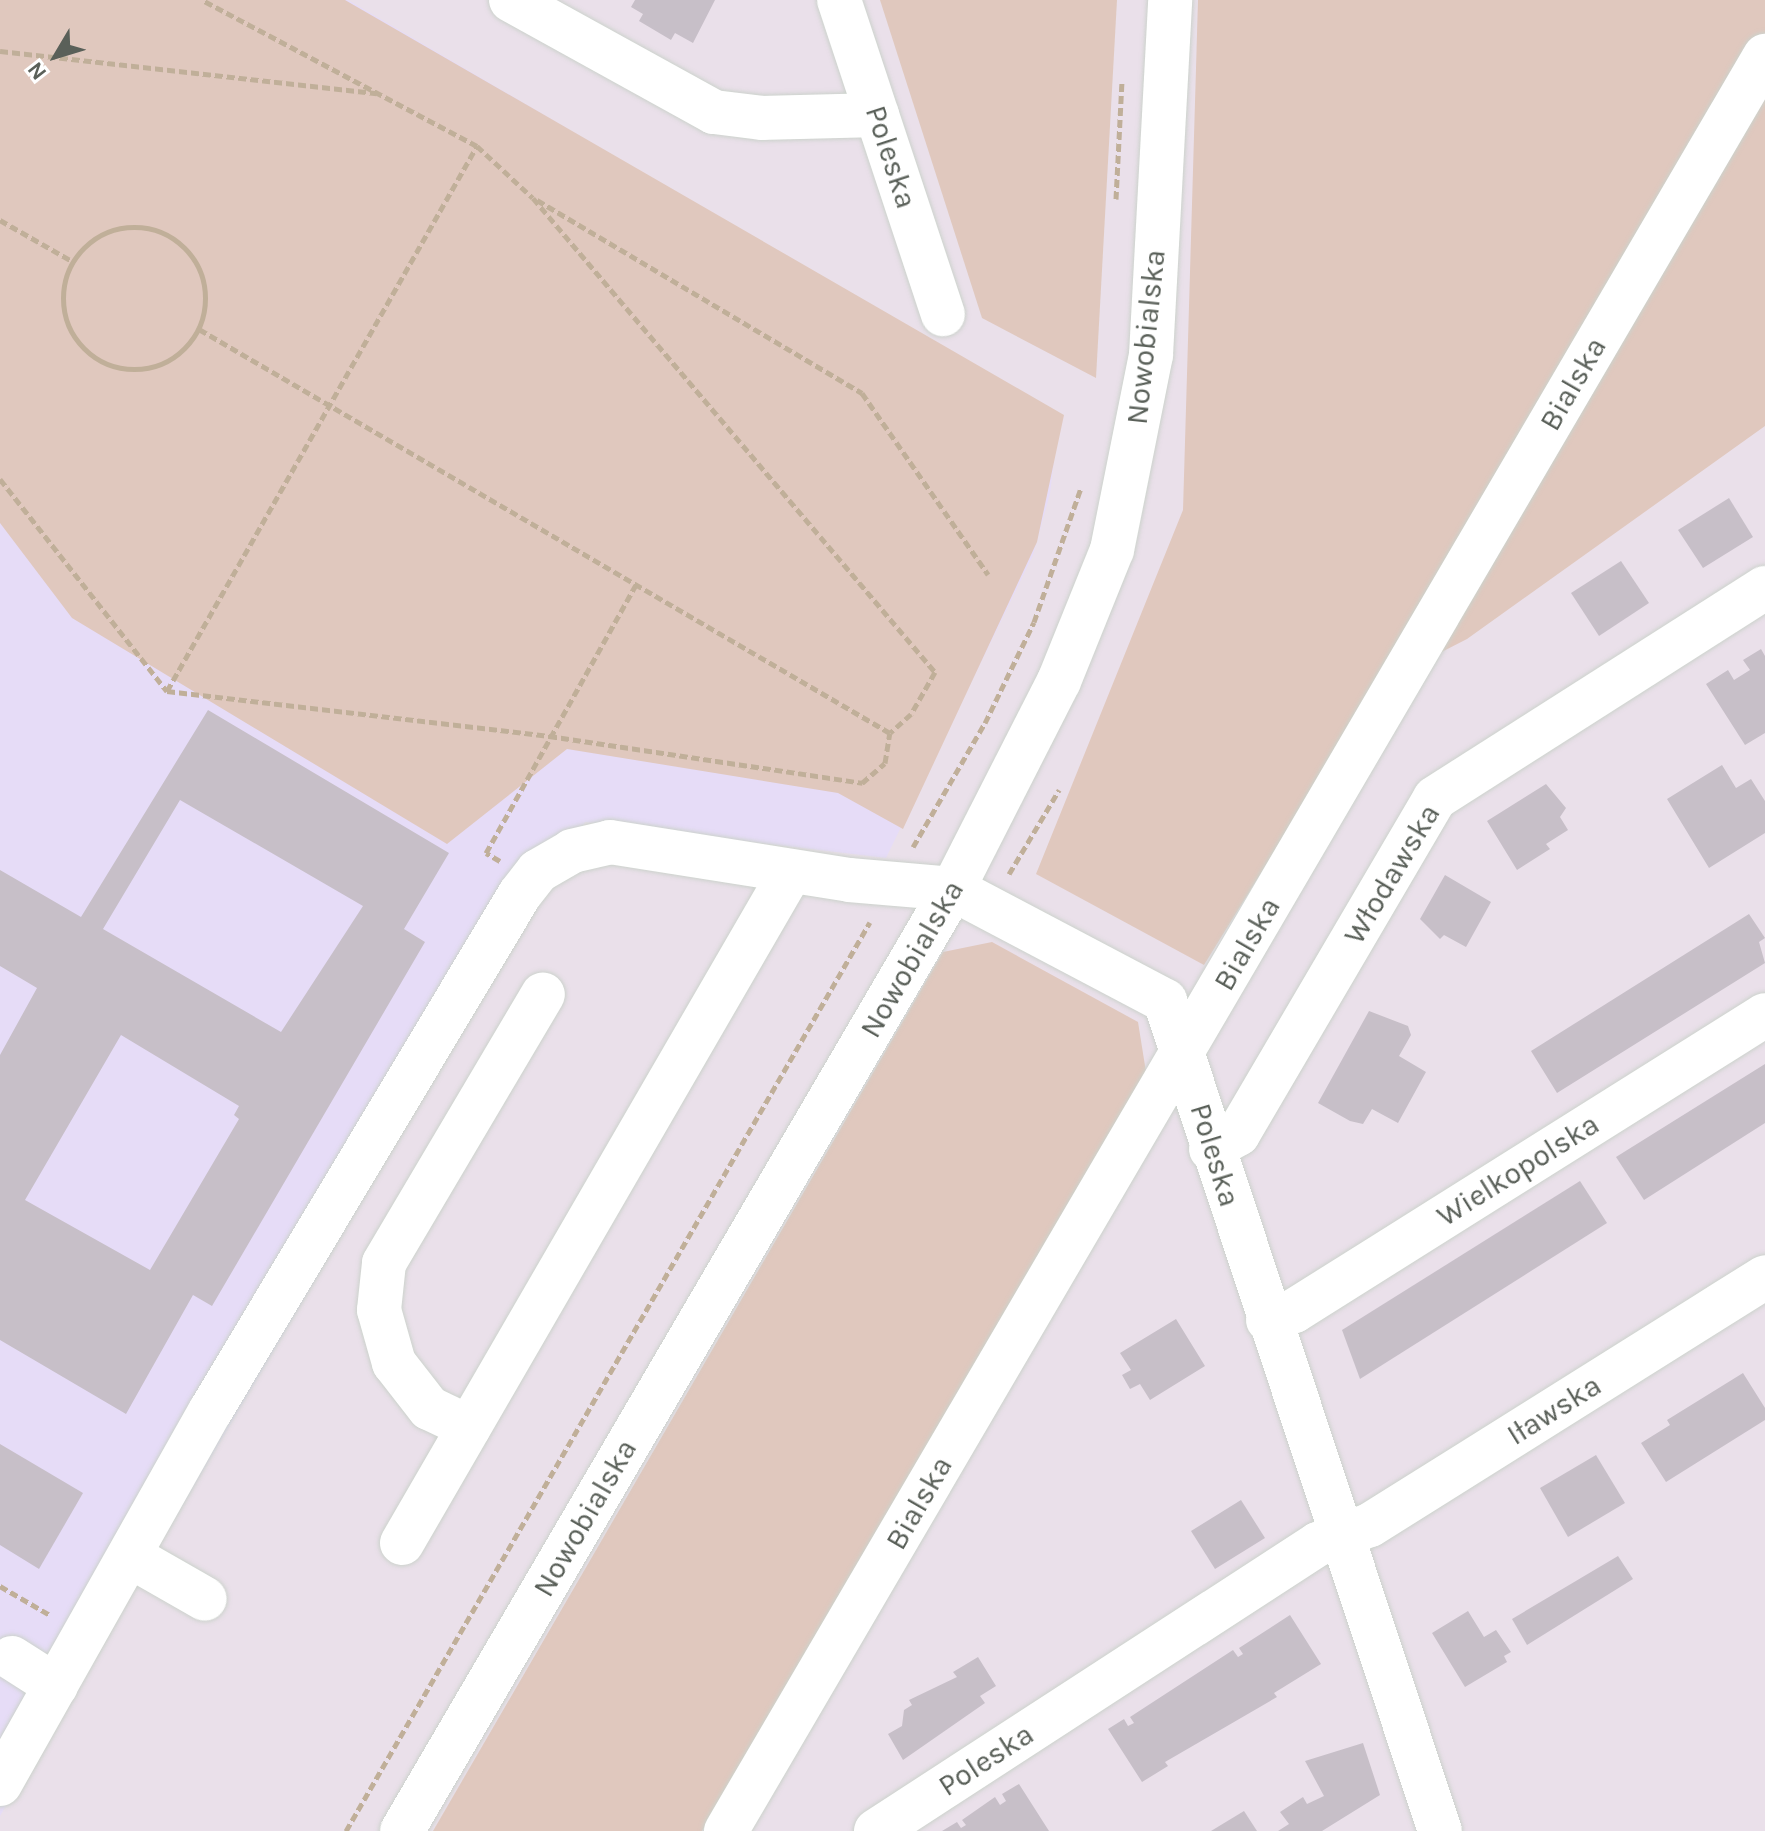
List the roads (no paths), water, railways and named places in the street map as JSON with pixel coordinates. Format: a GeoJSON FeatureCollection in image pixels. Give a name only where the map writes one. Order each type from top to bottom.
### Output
{"type":"FeatureCollection","features":[{"type":"Feature","properties":{"kind":"street"},"geometry":{"type":"LineString","coordinates":[[511,0],[714,112],[762,118],[877,115]]}},
{"type":"Feature","properties":{"kind":"street","name":"Poleska"},"geometry":{"type":"LineString","coordinates":[[839,0],[943,314]]}},
{"type":"Feature","properties":{"kind":"street","name":"Nowobialska"},"geometry":{"type":"LineString","coordinates":[[402,1831],[953,889],[1059,681],[1112,550],[1151,355],[1170,0]]}},
{"type":"Feature","properties":{"kind":"street","name":"Bialska"},"geometry":{"type":"LineString","coordinates":[[726,1831],[1765,56]]}},
{"type":"Feature","properties":{"kind":"street","name":"Włodawska"},"geometry":{"type":"LineString","coordinates":[[1211,1149],[1238,1134],[1435,798],[1765,588]]}},
{"type":"Feature","properties":{"kind":"street"},"geometry":{"type":"LineString","coordinates":[[0,1784],[211,1410],[531,880],[572,851],[610,842],[791,871],[953,889]]}},
{"type":"Feature","properties":{"kind":"street"},"geometry":{"type":"LineString","coordinates":[[402,1543],[791,871]]}},
{"type":"Feature","properties":{"kind":"street","name":"Poleska"},"geometry":{"type":"LineString","coordinates":[[953,889],[1165,1001],[1211,1149],[1440,1831]]}},
{"type":"Feature","properties":{"kind":"street"},"geometry":{"type":"LineString","coordinates":[[469,1427],[429,1408],[394,1363],[379,1310],[384,1263],[543,994]]}},
{"type":"Feature","properties":{"kind":"street","name":"Wielkopolska"},"geometry":{"type":"LineString","coordinates":[[1268,1320],[1294,1311],[1765,1015]]}},
{"type":"Feature","properties":{"kind":"street","name":"Iławska"},"geometry":{"type":"LineString","coordinates":[[1340,1536],[1370,1525],[1765,1277]]}},
{"type":"Feature","properties":{"kind":"street","name":"Poleska"},"geometry":{"type":"LineString","coordinates":[[876,1831],[1318,1544],[1340,1536]]}},
{"type":"Feature","properties":{"kind":"street"},"geometry":{"type":"LineString","coordinates":[[130,1556],[205,1599]]}},
{"type":"Feature","properties":{"kind":"street"},"geometry":{"type":"LineString","coordinates":[[5,1655],[56,1686]]}}]}
